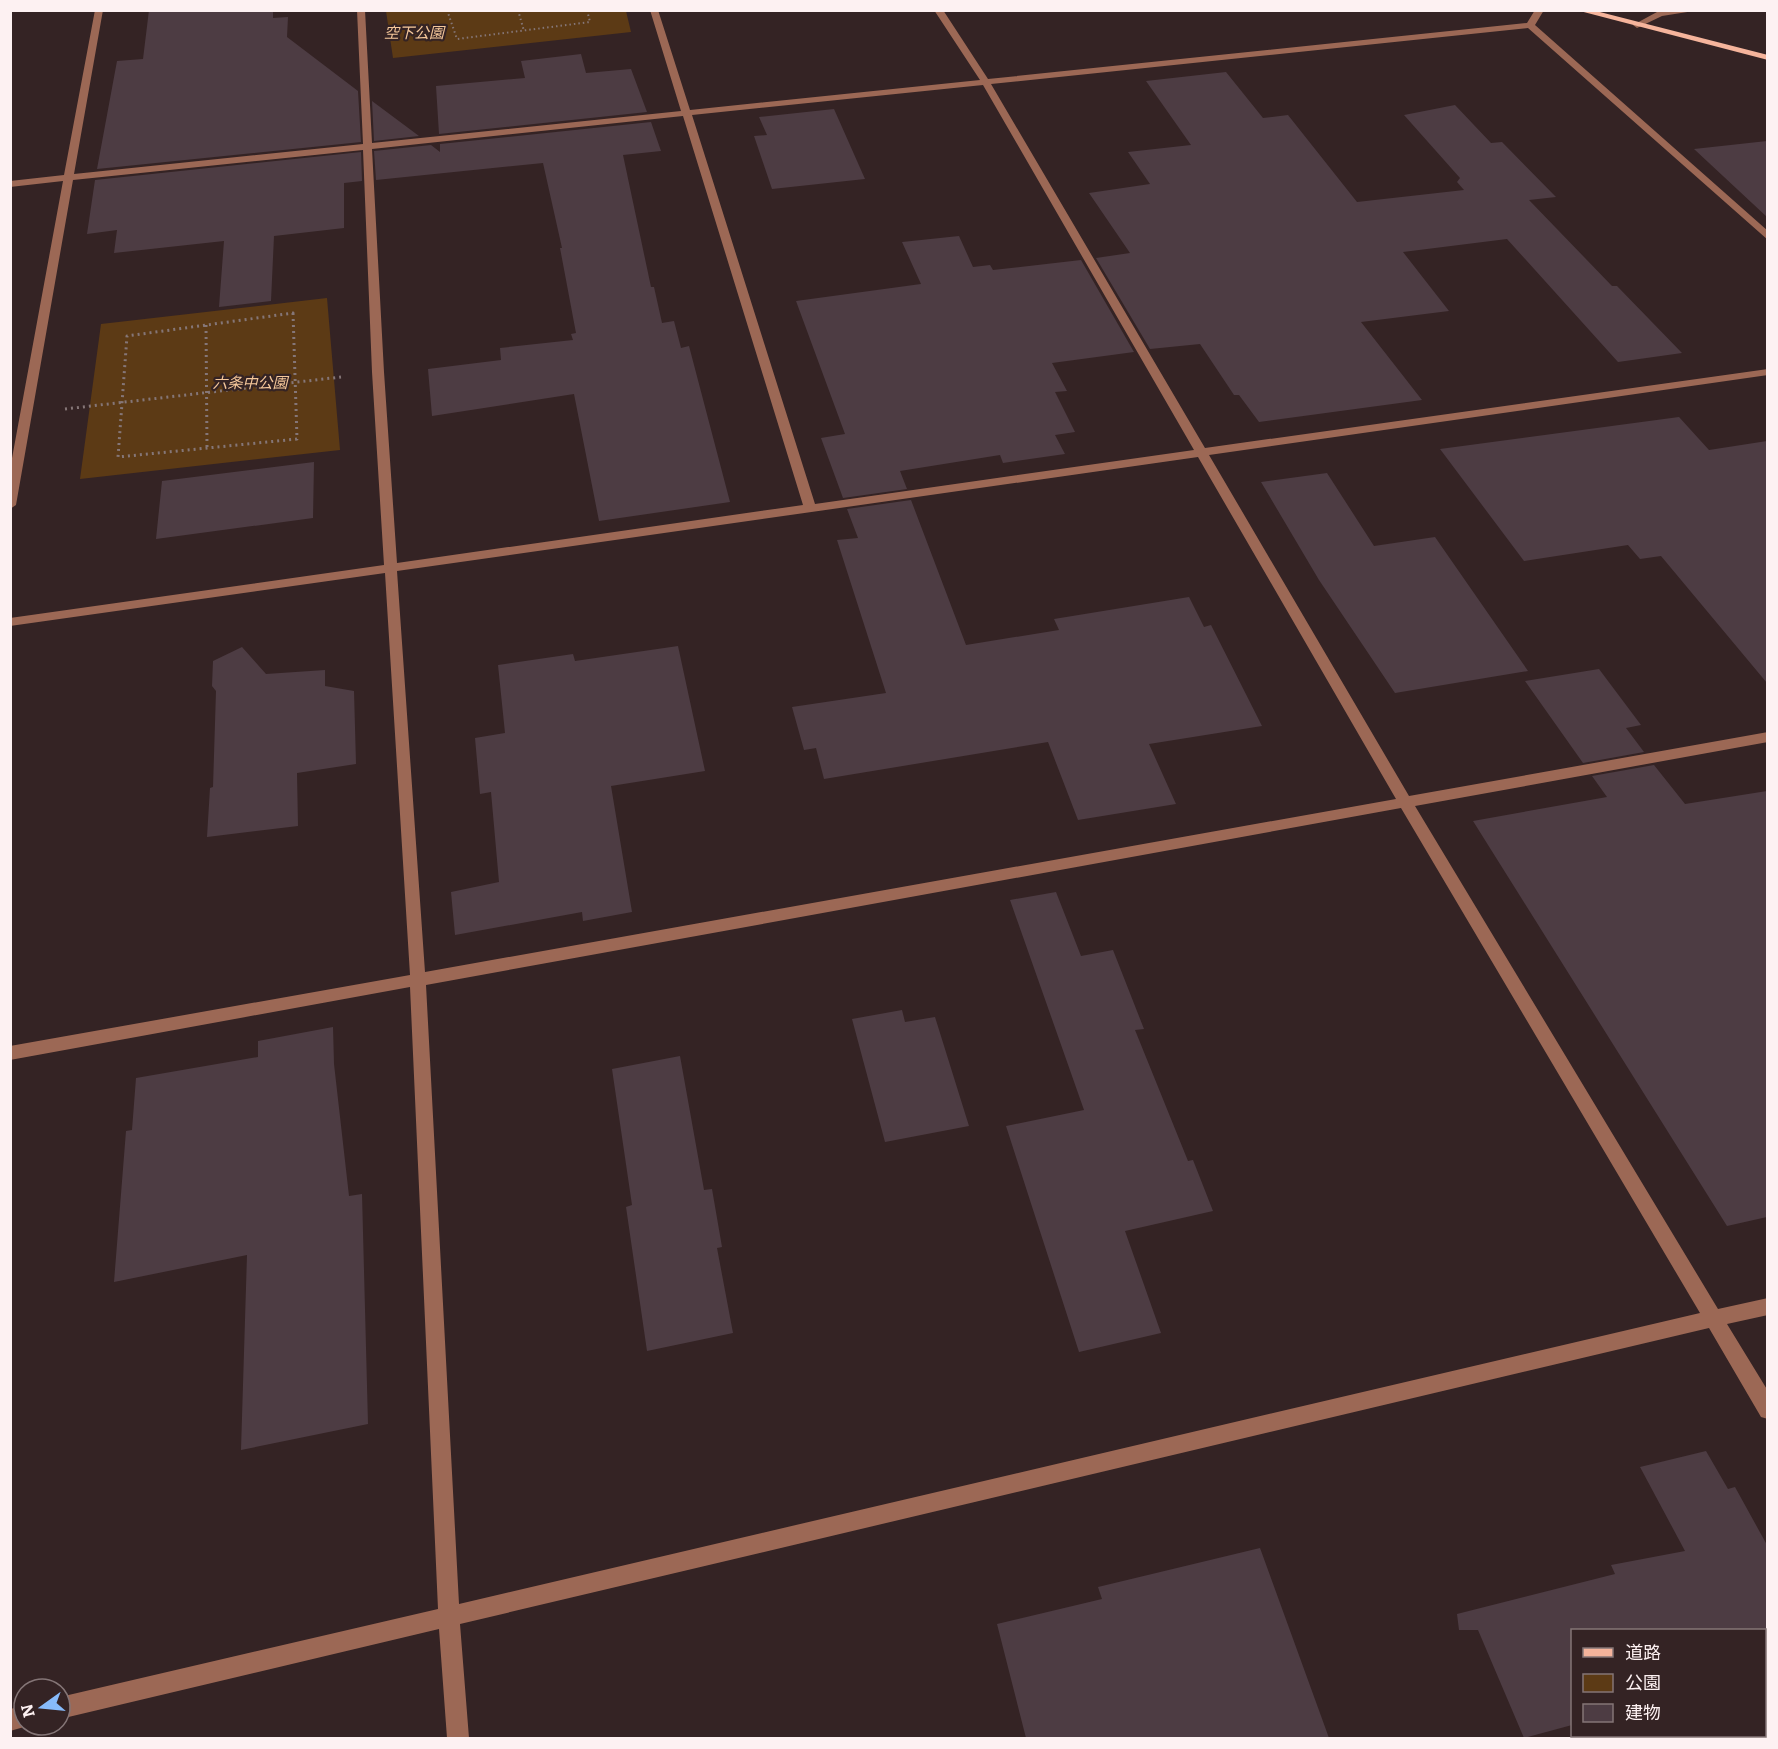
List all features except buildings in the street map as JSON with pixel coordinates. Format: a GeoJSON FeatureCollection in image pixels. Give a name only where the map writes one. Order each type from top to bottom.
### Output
{"type":"FeatureCollection","features":[{"type":"Feature","properties":{"kind":"main road"},"geometry":{"type":"LineString","coordinates":[[1580,10],[1767,58]]}},
{"type":"Feature","properties":{"kind":"street"},"geometry":{"type":"LineString","coordinates":[[10,505],[99,10]]}},
{"type":"Feature","properties":{"kind":"street"},"geometry":{"type":"LineString","coordinates":[[362,10],[378,372],[393,570],[418,981],[449,1617],[458,1738]]}},
{"type":"Feature","properties":{"kind":"street"},"geometry":{"type":"LineString","coordinates":[[654,10],[810,508]]}},
{"type":"Feature","properties":{"kind":"street"},"geometry":{"type":"LineString","coordinates":[[938,10],[985,81],[1405,802],[1767,1410]]}},
{"type":"Feature","properties":{"kind":"street"},"geometry":{"type":"LineString","coordinates":[[1530,25],[1540,10]]}},
{"type":"Feature","properties":{"kind":"street"},"geometry":{"type":"LineString","coordinates":[[1637,25],[1660,14],[1696,10]]}},
{"type":"Feature","properties":{"kind":"street"},"geometry":{"type":"LineString","coordinates":[[10,184],[1530,25],[1767,237]]}},
{"type":"Feature","properties":{"kind":"street"},"geometry":{"type":"LineString","coordinates":[[10,622],[393,570],[810,508],[1767,372]]}},
{"type":"Feature","properties":{"kind":"street"},"geometry":{"type":"LineString","coordinates":[[10,1053],[1767,737]]}},
{"type":"Feature","properties":{"kind":"street"},"geometry":{"type":"LineString","coordinates":[[72,1705],[1767,1306]]}},
{"type":"Feature","properties":{"kind":"path"},"geometry":{"type":"LineString","coordinates":[[447,10],[457,39],[590,22],[587,10]]}},
{"type":"Feature","properties":{"kind":"path"},"geometry":{"type":"LineString","coordinates":[[518,10],[524,31]]}},
{"type":"Feature","properties":{"kind":"path"},"geometry":{"type":"LineString","coordinates":[[293,313],[297,439],[207,448],[118,457],[127,336],[293,313]]}},
{"type":"Feature","properties":{"kind":"path"},"geometry":{"type":"LineString","coordinates":[[206,325],[207,448]]}},
{"type":"Feature","properties":{"kind":"path"},"geometry":{"type":"LineString","coordinates":[[26,414],[378,372]]}},
{"type":"Feature","properties":{"kind":"green space","name":"空下公園"},"geometry":{"type":"Polygon","coordinates":[[[386,11],[626,11],[631,32],[393,58],[386,11]]]}},
{"type":"Feature","properties":{"kind":"green space","name":"六条中公園"},"geometry":{"type":"Polygon","coordinates":[[[327,298],[340,450],[80,479],[101,324],[327,298]]]}}]}
